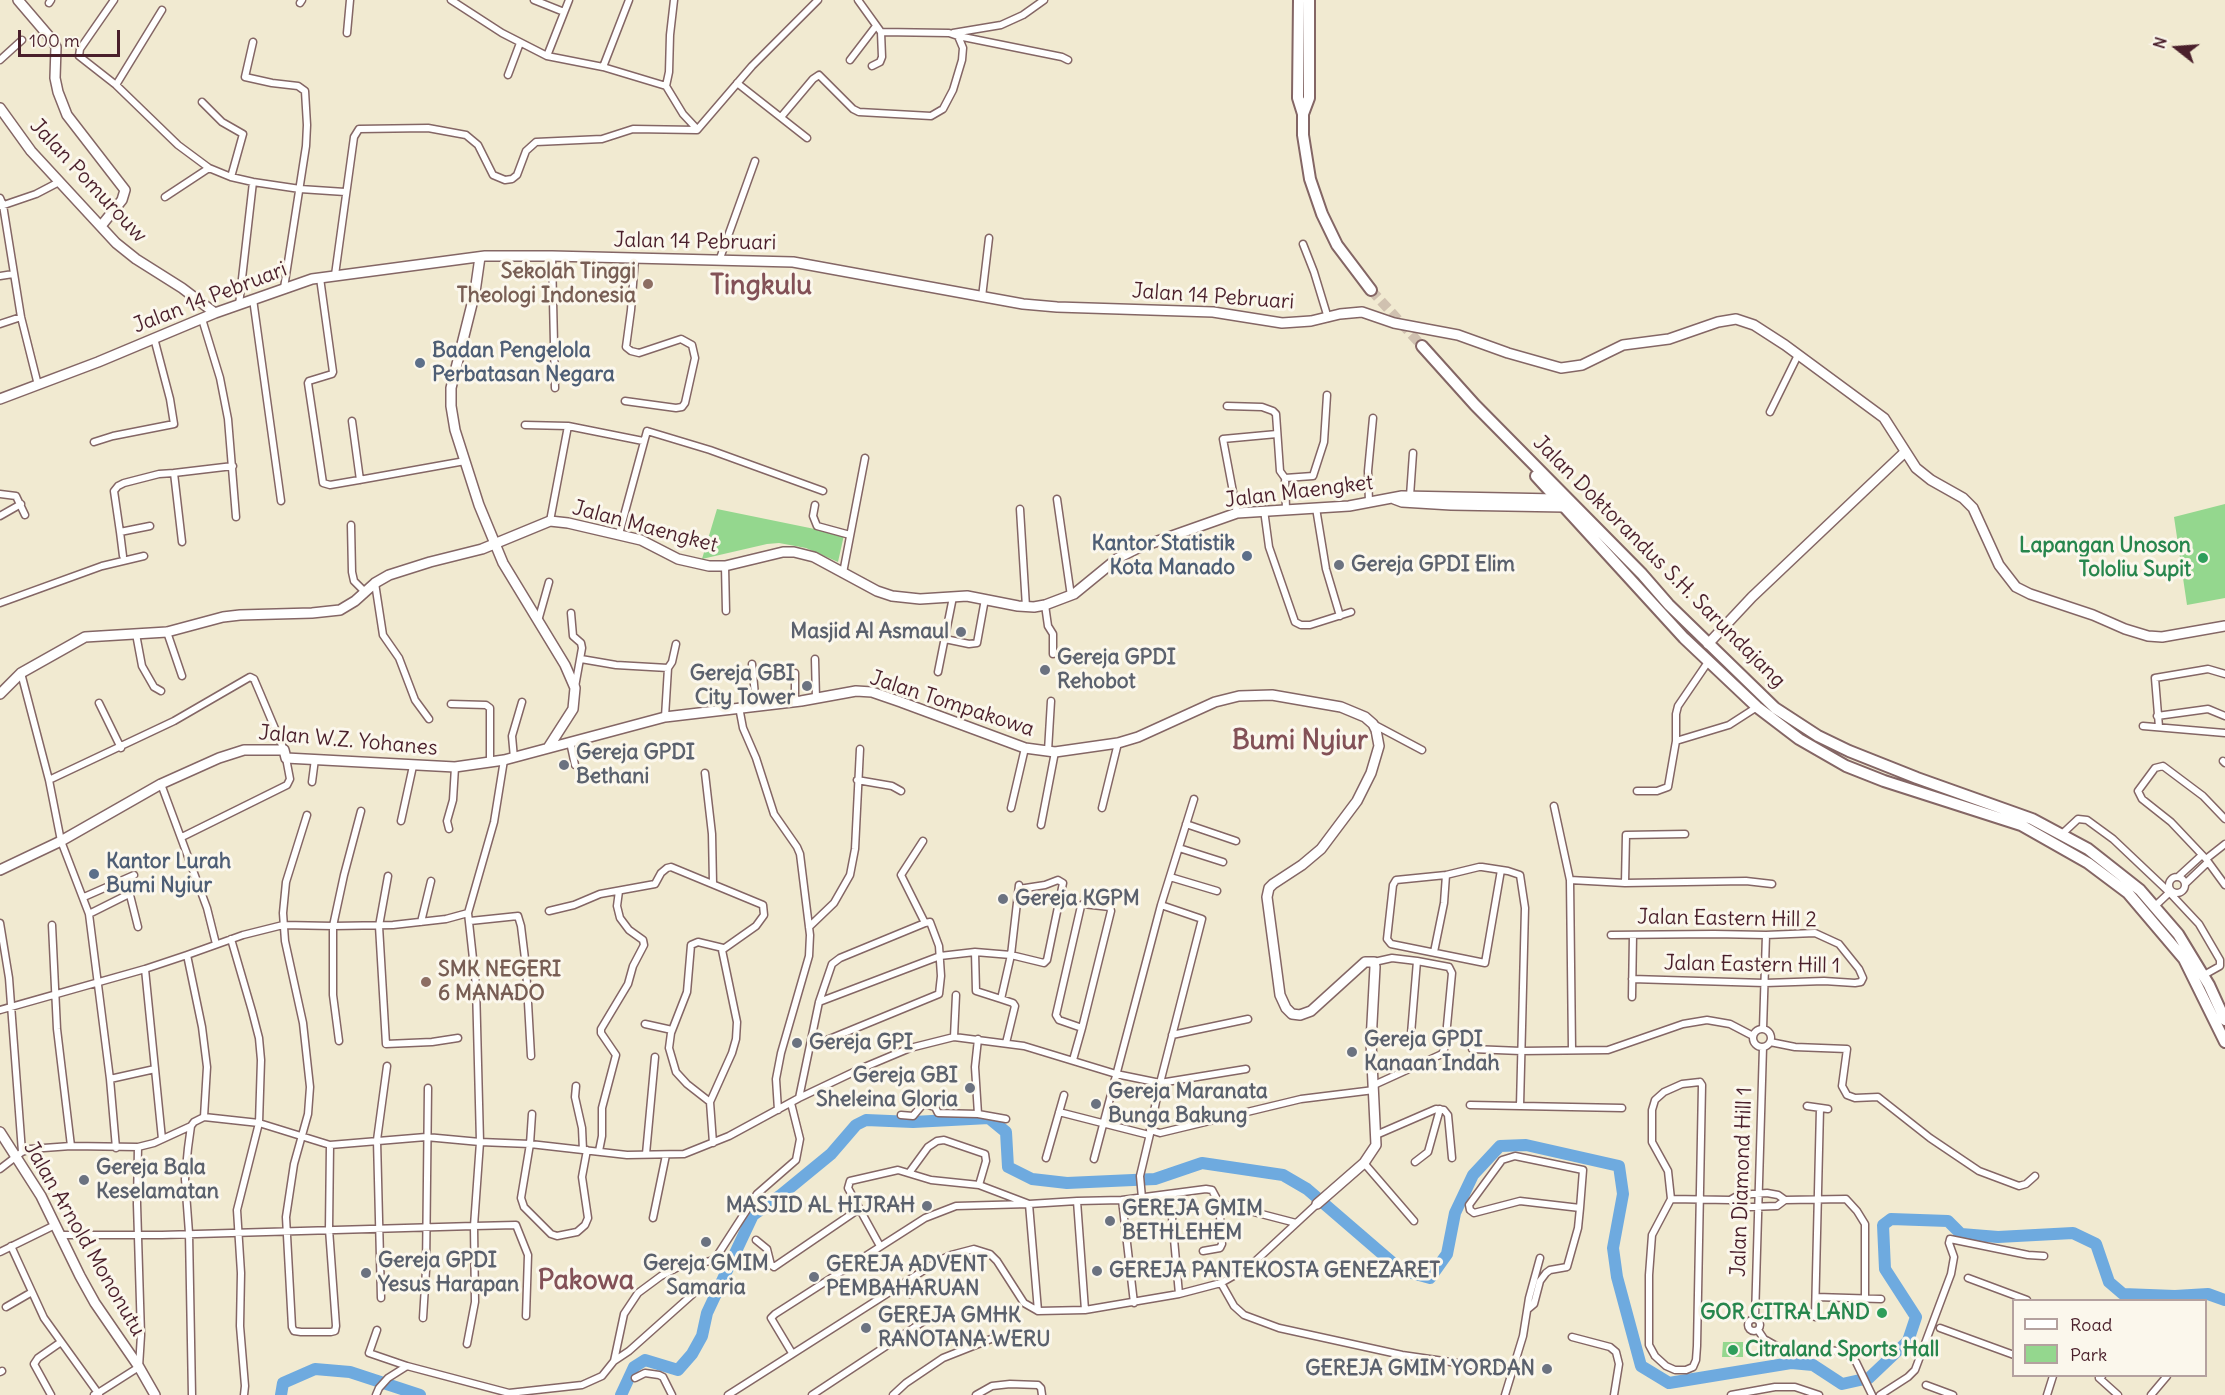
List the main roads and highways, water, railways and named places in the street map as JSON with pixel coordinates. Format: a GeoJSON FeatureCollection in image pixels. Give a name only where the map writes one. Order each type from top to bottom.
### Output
{"type":"FeatureCollection","features":[{"type":"Feature","properties":{"kind":"highway"},"geometry":{"type":"LineString","coordinates":[[1299,0],[1298,98],[1303,114],[1306,161],[1314,196],[1337,245],[1371,290]]}},
{"type":"Feature","properties":{"kind":"highway"},"geometry":{"type":"LineString","coordinates":[[1303,114],[1309,98],[1310,0]]}},
{"type":"Feature","properties":{"kind":"highway","name":"Jalan Doktorandus S.H. Sarundajang"},"geometry":{"type":"LineString","coordinates":[[1422,346],[1598,536],[1758,692],[1798,724],[1849,752],[2032,819],[2062,834],[2106,862],[2140,890],[2178,934],[2204,975],[2225,1020]]}},
{"type":"Feature","properties":{"kind":"highway"},"geometry":{"type":"LineString","coordinates":[[1485,415],[1492,426],[1561,503],[1598,536],[1684,638],[1757,707],[1799,739],[1846,766],[2021,825],[2088,863],[2128,893],[2184,958],[2225,1042]]}},
{"type":"Feature","properties":{"kind":"highway"},"geometry":{"type":"LineString","coordinates":[[1876,777],[1881,765]]}},
{"type":"Feature","properties":{"kind":"waterway"},"geometry":{"type":"LineString","coordinates":[[621,1395],[634,1367],[645,1360],[678,1370],[692,1354],[702,1336],[707,1313],[753,1215],[831,1154],[856,1125],[866,1120],[913,1122],[989,1118],[1006,1132],[1008,1167],[1032,1179],[1067,1183],[1155,1179],[1202,1163],[1283,1175],[1307,1189],[1401,1270],[1430,1278],[1447,1254],[1455,1213],[1473,1175],[1500,1146],[1526,1145],[1619,1166],[1623,1194],[1613,1248],[1617,1277],[1641,1366],[1669,1383],[1791,1363],[1813,1365],[1842,1384],[1869,1378],[1908,1341],[1916,1317],[1885,1269],[1883,1225],[1891,1219],[1948,1221],[1961,1234],[1998,1237],[2073,1233],[2096,1244],[2109,1282],[2123,1294],[2175,1296],[2208,1294],[2225,1300]]}},
{"type":"Feature","properties":{"kind":"waterway"},"geometry":{"type":"LineString","coordinates":[[281,1395],[283,1383],[315,1369],[350,1372],[420,1395]]}},
{"type":"Feature","properties":{"kind":"tunnel"},"geometry":{"type":"LineString","coordinates":[[1371,290],[1422,346]]}},
{"type":"Feature","properties":{"kind":"place","name":"Sekolah Tinggi Theologi Indonesia"},"geometry":{"type":"Point","coordinates":[648,284]}},
{"type":"Feature","properties":{"kind":"place","name":"Badan Pengelola Perbatasan Negara"},"geometry":{"type":"Point","coordinates":[420,363]}},
{"type":"Feature","properties":{"kind":"place","name":"Kantor Statistik Kota Manado"},"geometry":{"type":"Point","coordinates":[1247,556]}},
{"type":"Feature","properties":{"kind":"place","name":"Lapangan Unoson Tololiu Supit"},"geometry":{"type":"Point","coordinates":[2203,558]}},
{"type":"Feature","properties":{"kind":"place","name":"Gereja GPDI Elim"},"geometry":{"type":"Point","coordinates":[1339,565]}},
{"type":"Feature","properties":{"kind":"place","name":"Masjid Al Asmaul"},"geometry":{"type":"Point","coordinates":[961,632]}},
{"type":"Feature","properties":{"kind":"place","name":"Gereja GPDI Rehobot"},"geometry":{"type":"Point","coordinates":[1045,670]}},
{"type":"Feature","properties":{"kind":"place","name":"Gereja GBI City Tower"},"geometry":{"type":"Point","coordinates":[807,686]}},
{"type":"Feature","properties":{"kind":"place","name":"Gereja GPDI Bethani"},"geometry":{"type":"Point","coordinates":[564,765]}},
{"type":"Feature","properties":{"kind":"place","name":"Kantor Lurah Bumi Nyiur"},"geometry":{"type":"Point","coordinates":[94,874]}},
{"type":"Feature","properties":{"kind":"place","name":"Gereja KGPM"},"geometry":{"type":"Point","coordinates":[1003,899]}},
{"type":"Feature","properties":{"kind":"place","name":"SMK NEGERI 6 MANADO"},"geometry":{"type":"Point","coordinates":[426,982]}},
{"type":"Feature","properties":{"kind":"place","name":"Gereja GPI"},"geometry":{"type":"Point","coordinates":[797,1043]}},
{"type":"Feature","properties":{"kind":"place","name":"Gereja GPDI Kanaan Indah"},"geometry":{"type":"Point","coordinates":[1352,1052]}},
{"type":"Feature","properties":{"kind":"place","name":"Gereja GBI Sheleina Gloria"},"geometry":{"type":"Point","coordinates":[970,1088]}},
{"type":"Feature","properties":{"kind":"place","name":"Gereja Maranata Bunga Bakung"},"geometry":{"type":"Point","coordinates":[1096,1104]}},
{"type":"Feature","properties":{"kind":"place","name":"Gereja Bala Keselamatan"},"geometry":{"type":"Point","coordinates":[84,1180]}},
{"type":"Feature","properties":{"kind":"place","name":"MASJID AL HIJRAH"},"geometry":{"type":"Point","coordinates":[927,1206]}},
{"type":"Feature","properties":{"kind":"place","name":"GEREJA GMIM BETHLEHEM"},"geometry":{"type":"Point","coordinates":[1110,1221]}},
{"type":"Feature","properties":{"kind":"place","name":"Gereja GMIM Samaria"},"geometry":{"type":"Point","coordinates":[706,1242]}},
{"type":"Feature","properties":{"kind":"place","name":"GEREJA PANTEKOSTA GENEZARET"},"geometry":{"type":"Point","coordinates":[1097,1271]}},
{"type":"Feature","properties":{"kind":"place","name":"Gereja GPDI Yesus Harapan"},"geometry":{"type":"Point","coordinates":[366,1273]}},
{"type":"Feature","properties":{"kind":"place","name":"GEREJA ADVENT PEMBAHARUAN"},"geometry":{"type":"Point","coordinates":[814,1277]}},
{"type":"Feature","properties":{"kind":"place","name":"GOR CITRA LAND"},"geometry":{"type":"Point","coordinates":[1882,1313]}},
{"type":"Feature","properties":{"kind":"place","name":"GEREJA GMHK RANOTANA WERU"},"geometry":{"type":"Point","coordinates":[866,1328]}},
{"type":"Feature","properties":{"kind":"place","name":"Citraland Sports Hall"},"geometry":{"type":"Point","coordinates":[1733,1350]}},
{"type":"Feature","properties":{"kind":"place","name":"GEREJA GMIM YORDAN"},"geometry":{"type":"Point","coordinates":[1547,1369]}},
{"type":"Feature","properties":{"kind":"district","name":"Tingkulu"},"geometry":{"type":"Point","coordinates":[761,286]}},
{"type":"Feature","properties":{"kind":"district","name":"Bumi Nyiur"},"geometry":{"type":"Point","coordinates":[1300,741]}},
{"type":"Feature","properties":{"kind":"district","name":"Pakowa"},"geometry":{"type":"Point","coordinates":[586,1281]}}]}
